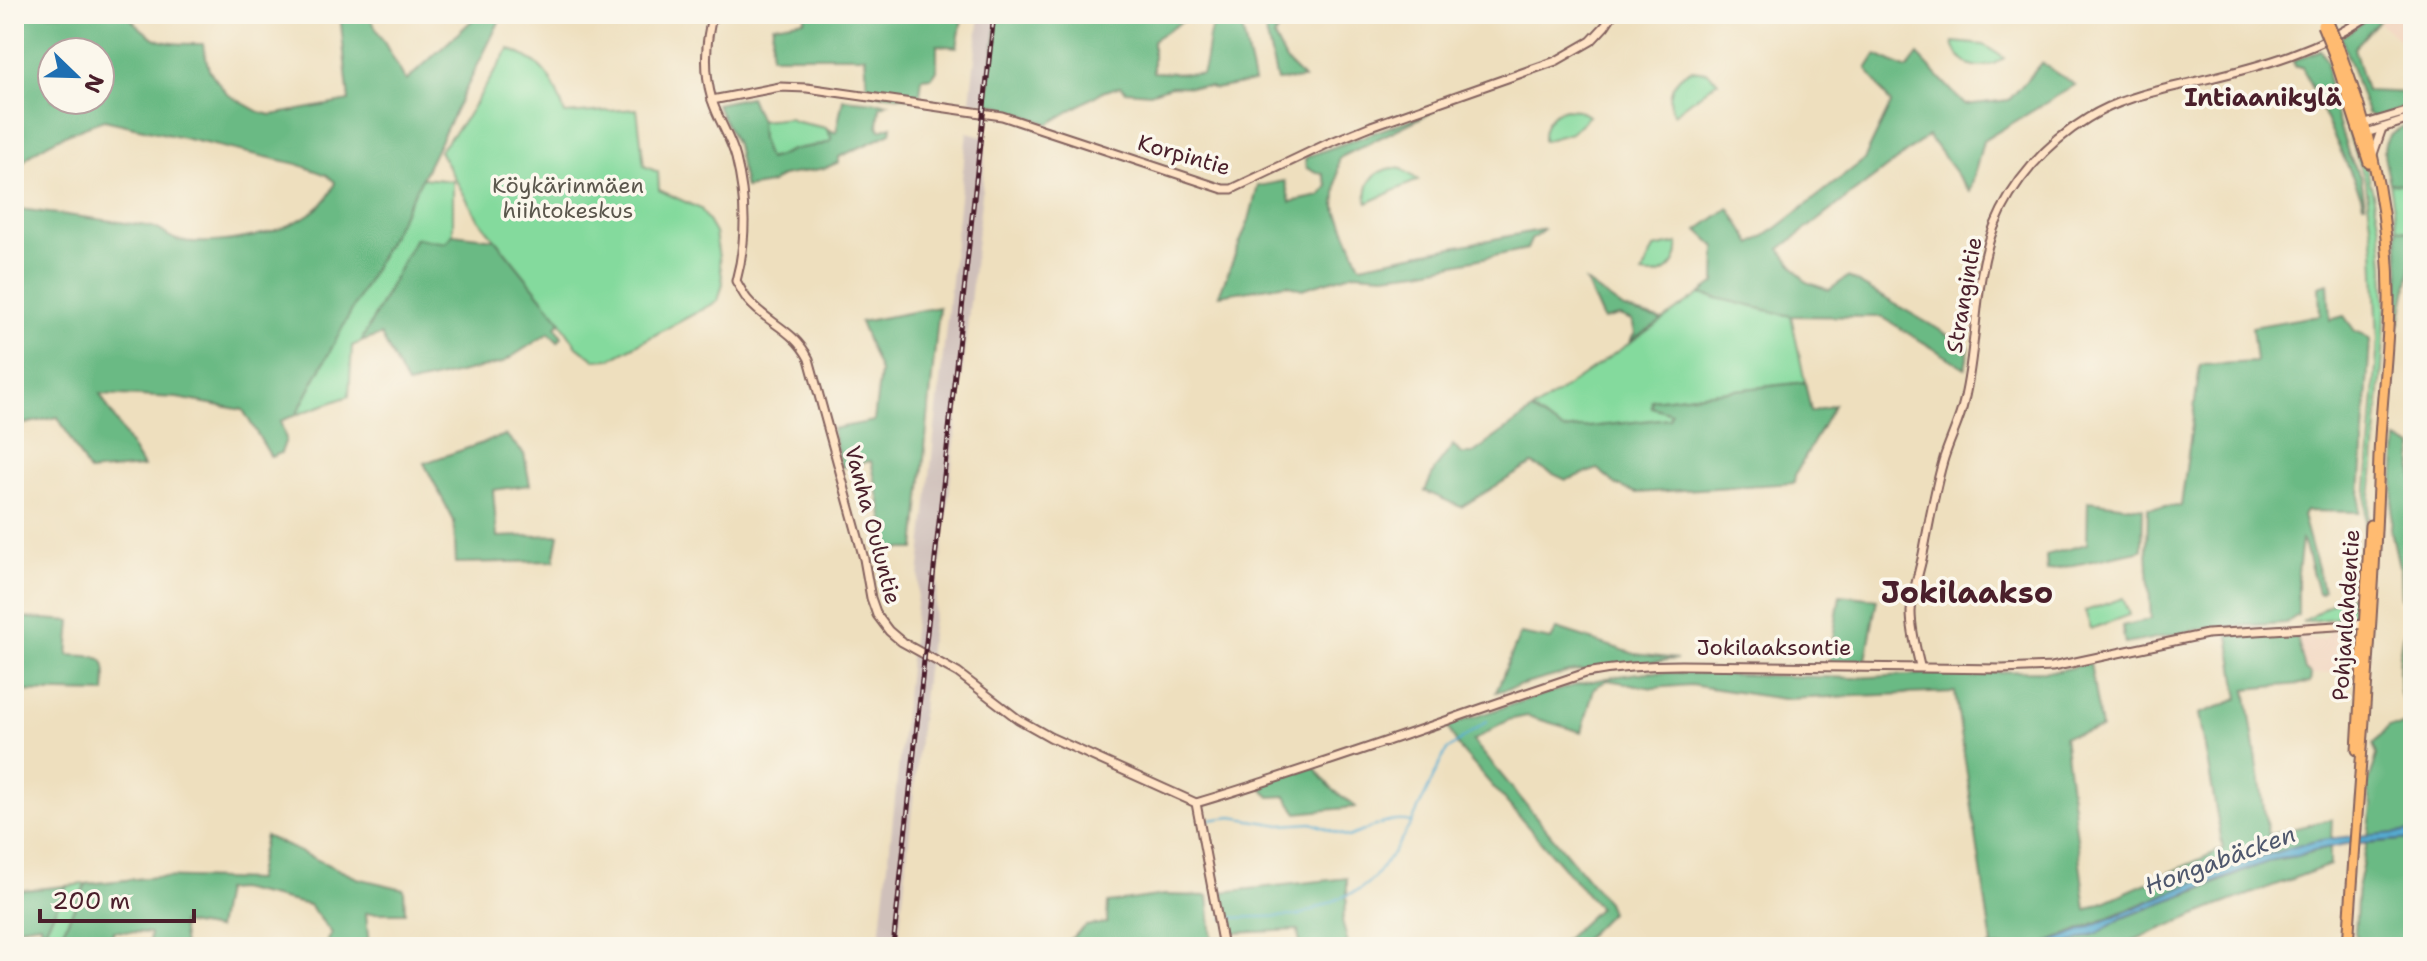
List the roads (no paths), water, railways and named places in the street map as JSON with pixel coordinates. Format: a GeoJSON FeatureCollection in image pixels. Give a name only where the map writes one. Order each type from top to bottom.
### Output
{"type":"FeatureCollection","features":[{"type":"Feature","properties":{"kind":"highway"},"geometry":{"type":"LineString","coordinates":[[2323,19],[2363,129]]}},
{"type":"Feature","properties":{"kind":"highway","name":"Pohjanlahdentie"},"geometry":{"type":"LineString","coordinates":[[2348,947],[2358,782],[2356,744],[2389,302],[2383,219],[2373,154],[2363,129]]}},
{"type":"Feature","properties":{"kind":"highway","name":"Pohjanlahdentie"},"geometry":{"type":"LineString","coordinates":[[2363,129],[2383,219]]}},
{"type":"Feature","properties":{"kind":"street","name":"Vanha Ouluntie"},"geometry":{"type":"LineString","coordinates":[[713,14],[707,51],[708,82],[712,100],[737,160],[745,229],[736,281],[747,300],[790,333],[809,359],[877,615],[902,642],[958,673],[1018,719],[1113,767],[1161,785],[1196,803]]}},
{"type":"Feature","properties":{"kind":"street","name":"Korpintie"},"geometry":{"type":"LineString","coordinates":[[712,100],[780,87],[967,109],[1002,116],[1223,189],[1232,189],[1371,126],[1556,61],[1591,41],[1613,14]]}},
{"type":"Feature","properties":{"kind":"street","name":"Strangintie"},"geometry":{"type":"LineString","coordinates":[[1920,666],[1911,623],[1913,600],[1936,487],[1964,403],[1987,251],[1997,221],[2018,184],[2062,136],[2105,108],[2135,96],[2294,55],[2347,30],[2371,14]]}},
{"type":"Feature","properties":{"kind":"street"},"geometry":{"type":"LineString","coordinates":[[2363,129],[2413,110]]}},
{"type":"Feature","properties":{"kind":"street"},"geometry":{"type":"LineString","coordinates":[[2363,129],[2382,128],[2413,118]]}},
{"type":"Feature","properties":{"kind":"street"},"geometry":{"type":"LineString","coordinates":[[2373,154],[2382,128]]}},
{"type":"Feature","properties":{"kind":"street","name":"Jokilaaksontie"},"geometry":{"type":"LineString","coordinates":[[1196,803],[1314,767],[1466,712],[1596,671],[1642,665],[2052,667],[2207,634],[2366,624]]}},
{"type":"Feature","properties":{"kind":"street"},"geometry":{"type":"LineString","coordinates":[[1196,803],[1223,947]]}},
{"type":"Feature","properties":{"kind":"water"},"geometry":{"type":"Polygon","coordinates":[[[2413,831],[2413,839],[2346,844],[2278,858],[2122,918],[2098,933],[2058,947],[2037,947],[2210,876],[2280,851],[2328,839],[2413,831]]]}},
{"type":"Feature","properties":{"kind":"waterway"},"geometry":{"type":"LineString","coordinates":[[1223,918],[1298,916],[1359,890],[1373,879],[1394,851],[1412,822],[1446,751],[1487,721]]}},
{"type":"Feature","properties":{"kind":"waterway"},"geometry":{"type":"LineString","coordinates":[[1208,820],[1232,817],[1281,825],[1312,823],[1348,837],[1386,822],[1411,822]]}},
{"type":"Feature","properties":{"kind":"railway"},"geometry":{"type":"LineString","coordinates":[[893,947],[994,14]]}},
{"type":"Feature","properties":{"kind":"district","name":"Intiaanikylä"},"geometry":{"type":"Point","coordinates":[2263,98]}},
{"type":"Feature","properties":{"kind":"district","name":"Jokilaakso"},"geometry":{"type":"Point","coordinates":[1967,592]}},
{"type":"Feature","properties":{"kind":"park label","name":"Köykärinmäen hiihtokeskus"},"geometry":{"type":"Point","coordinates":[568,198]}},
{"type":"Feature","properties":{"kind":"water label","name":"Hongabäcken"},"geometry":{"type":"Point","coordinates":[2220,860]}}]}
